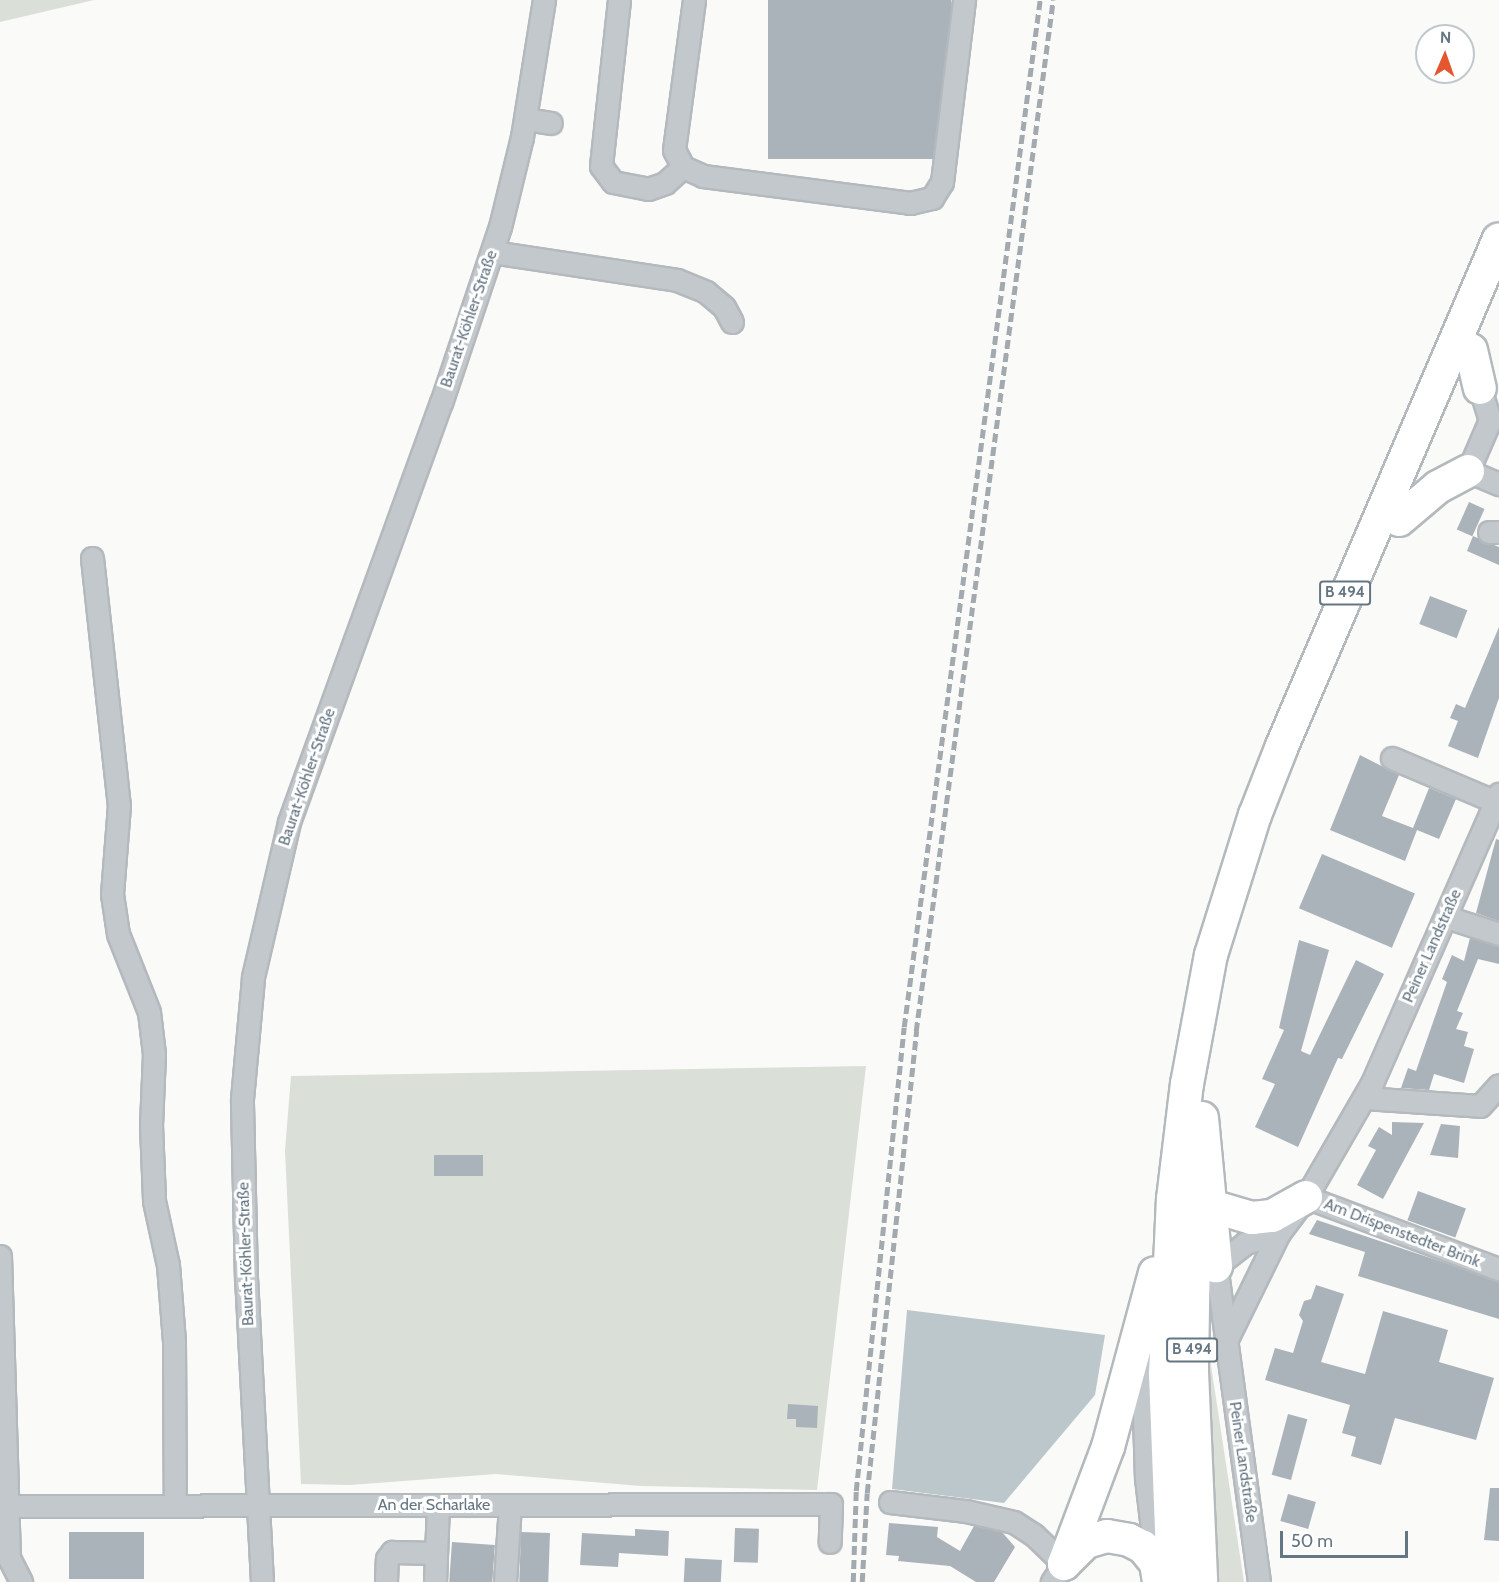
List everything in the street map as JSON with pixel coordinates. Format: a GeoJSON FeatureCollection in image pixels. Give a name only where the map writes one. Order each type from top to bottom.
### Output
{"type":"FeatureCollection","features":[{"type":"Feature","properties":{"kind":"highway","name":"B 494"},"geometry":{"type":"LineString","coordinates":[[1162,1576],[1165,1374],[1173,1199],[1187,1084],[1211,955],[1255,815],[1347,590],[1499,239]]}},
{"type":"Feature","properties":{"kind":"highway","name":"B 494"},"geometry":{"type":"LineString","coordinates":[[1201,1582],[1192,1282],[1193,1208],[1202,1118],[1237,939],[1267,837],[1499,287]]}},
{"type":"Feature","properties":{"kind":"highway"},"geometry":{"type":"LineString","coordinates":[[1471,350],[1480,388]]}},
{"type":"Feature","properties":{"kind":"highway"},"geometry":{"type":"LineString","coordinates":[[1399,520],[1438,487],[1468,471]]}},
{"type":"Feature","properties":{"kind":"highway"},"geometry":{"type":"LineString","coordinates":[[1202,1118],[1208,1205],[1216,1266]]}},
{"type":"Feature","properties":{"kind":"highway"},"geometry":{"type":"LineString","coordinates":[[1208,1205],[1252,1218],[1272,1216],[1306,1197]]}},
{"type":"Feature","properties":{"kind":"highway"},"geometry":{"type":"LineString","coordinates":[[1058,1573],[1108,1447],[1141,1330],[1173,1199]]}},
{"type":"Feature","properties":{"kind":"highway"},"geometry":{"type":"LineString","coordinates":[[1058,1573],[1086,1542],[1107,1536],[1143,1547],[1162,1576]]}},
{"type":"Feature","properties":{"kind":"street","name":"Baurat-Köhler-Straße"},"geometry":{"type":"LineString","coordinates":[[262,1582],[256,1506],[242,1099],[253,977],[289,822],[492,252],[526,119],[544,0]]}},
{"type":"Feature","properties":{"kind":"street"},"geometry":{"type":"LineString","coordinates":[[619,0],[601,166],[613,182],[648,189],[665,183],[683,167]]}},
{"type":"Feature","properties":{"kind":"street"},"geometry":{"type":"LineString","coordinates":[[694,0],[674,150],[683,167],[703,176],[910,202],[932,198],[942,182],[964,0]]}},
{"type":"Feature","properties":{"kind":"street"},"geometry":{"type":"LineString","coordinates":[[526,119],[551,123]]}},
{"type":"Feature","properties":{"kind":"street"},"geometry":{"type":"LineString","coordinates":[[492,252],[677,280],[706,292],[724,307],[732,322]]}},
{"type":"Feature","properties":{"kind":"street"},"geometry":{"type":"LineString","coordinates":[[1480,388],[1490,420],[1468,471],[1499,484]]}},
{"type":"Feature","properties":{"kind":"street"},"geometry":{"type":"LineString","coordinates":[[92,558],[118,805],[114,904],[118,934],[149,1012],[154,1054],[151,1125],[154,1201],[168,1265],[174,1341],[175,1506]]}},
{"type":"Feature","properties":{"kind":"street"},"geometry":{"type":"LineString","coordinates":[[1392,758],[1497,798]]}},
{"type":"Feature","properties":{"kind":"street","name":"Peiner Landstraße"},"geometry":{"type":"LineString","coordinates":[[1226,1341],[1279,1233],[1306,1197],[1364,1098],[1497,798]]}},
{"type":"Feature","properties":{"kind":"street"},"geometry":{"type":"LineString","coordinates":[[1446,917],[1499,934]]}},
{"type":"Feature","properties":{"kind":"street"},"geometry":{"type":"LineString","coordinates":[[1364,1098],[1480,1106],[1499,1085]]}},
{"type":"Feature","properties":{"kind":"street","name":"Am Drispenstedter Brink"},"geometry":{"type":"LineString","coordinates":[[1306,1197],[1499,1269]]}},
{"type":"Feature","properties":{"kind":"street"},"geometry":{"type":"LineString","coordinates":[[1216,1266],[1245,1244],[1279,1233]]}},
{"type":"Feature","properties":{"kind":"street"},"geometry":{"type":"LineString","coordinates":[[0,1256],[4,1506],[9,1558],[21,1582]]}},
{"type":"Feature","properties":{"kind":"street","name":"Peiner Landstraße"},"geometry":{"type":"LineString","coordinates":[[1216,1266],[1260,1582]]}},
{"type":"Feature","properties":{"kind":"street"},"geometry":{"type":"LineString","coordinates":[[1141,1330],[1146,1478],[1162,1576]]}},
{"type":"Feature","properties":{"kind":"street"},"geometry":{"type":"LineString","coordinates":[[890,1502],[966,1511],[1014,1522],[1034,1535],[1058,1573]]}},
{"type":"Feature","properties":{"kind":"street","name":"An der Scharlake"},"geometry":{"type":"LineString","coordinates":[[4,1506],[831,1504],[830,1542]]}},
{"type":"Feature","properties":{"kind":"street"},"geometry":{"type":"LineString","coordinates":[[435,1582],[438,1505]]}},
{"type":"Feature","properties":{"kind":"street"},"geometry":{"type":"LineString","coordinates":[[505,1582],[510,1505]]}},
{"type":"Feature","properties":{"kind":"street"},"geometry":{"type":"LineString","coordinates":[[386,1582],[387,1559],[392,1552],[436,1553]]}},
{"type":"Feature","properties":{"kind":"shaded area"},"geometry":{"type":"Polygon","coordinates":[[[0,0],[94,0],[0,22],[0,0]]]}},
{"type":"Feature","properties":{"kind":"shaded area"},"geometry":{"type":"Polygon","coordinates":[[[866,1066],[817,1490],[641,1486],[496,1474],[350,1485],[301,1484],[285,1151],[291,1076],[866,1066]]]}},
{"type":"Feature","properties":{"kind":"shaded area"},"geometry":{"type":"Polygon","coordinates":[[[907,1310],[1105,1335],[1095,1395],[1004,1503],[892,1489],[907,1310]]]}},
{"type":"Feature","properties":{"kind":"shaded area"},"geometry":{"type":"Polygon","coordinates":[[[1203,1313],[1244,1582],[1211,1582],[1203,1313]]]}},
{"type":"Feature","properties":{"kind":"building"},"geometry":{"type":"Polygon","coordinates":[[[768,0],[951,0],[951,159],[768,159],[768,0]]]}},
{"type":"Feature","properties":{"kind":"building"},"geometry":{"type":"Polygon","coordinates":[[[1469,502],[1485,509],[1472,536],[1457,529],[1469,502]]]}},
{"type":"Feature","properties":{"kind":"building"},"geometry":{"type":"Polygon","coordinates":[[[1473,536],[1499,547],[1499,565],[1467,551],[1473,536]]]}},
{"type":"Feature","properties":{"kind":"building"},"geometry":{"type":"Polygon","coordinates":[[[1430,596],[1467,610],[1457,638],[1419,624],[1430,596]]]}},
{"type":"Feature","properties":{"kind":"building"},"geometry":{"type":"Polygon","coordinates":[[[1499,627],[1499,698],[1478,758],[1448,746],[1458,721],[1450,718],[1456,704],[1465,708],[1499,627]]]}},
{"type":"Feature","properties":{"kind":"building"},"geometry":{"type":"Polygon","coordinates":[[[1360,755],[1399,775],[1382,816],[1413,828],[1429,788],[1456,799],[1439,839],[1417,830],[1405,861],[1330,830],[1360,755]]]}},
{"type":"Feature","properties":{"kind":"building"},"geometry":{"type":"Polygon","coordinates":[[[1496,839],[1499,840],[1499,921],[1476,913],[1496,839]]]}},
{"type":"Feature","properties":{"kind":"building"},"geometry":{"type":"Polygon","coordinates":[[[1322,854],[1415,893],[1392,948],[1299,908],[1322,854]]]}},
{"type":"Feature","properties":{"kind":"building"},"geometry":{"type":"Polygon","coordinates":[[[1470,938],[1499,946],[1499,964],[1478,959],[1457,1011],[1463,1013],[1456,1029],[1468,1032],[1464,1046],[1474,1049],[1464,1083],[1434,1074],[1429,1090],[1401,1088],[1408,1068],[1416,1071],[1447,982],[1442,979],[1452,955],[1464,961],[1470,938]]]}},
{"type":"Feature","properties":{"kind":"building"},"geometry":{"type":"Polygon","coordinates":[[[1299,940],[1329,950],[1301,1051],[1310,1055],[1356,960],[1384,974],[1342,1059],[1338,1058],[1298,1147],[1255,1127],[1275,1084],[1262,1079],[1284,1030],[1279,1028],[1299,940]]]}},
{"type":"Feature","properties":{"kind":"building"},"geometry":{"type":"Polygon","coordinates":[[[1392,1122],[1424,1123],[1383,1199],[1357,1185],[1376,1150],[1368,1146],[1379,1127],[1392,1135],[1392,1122]]]}},
{"type":"Feature","properties":{"kind":"building"},"geometry":{"type":"Polygon","coordinates":[[[1441,1124],[1460,1126],[1458,1158],[1430,1155],[1441,1124]]]}},
{"type":"Feature","properties":{"kind":"building"},"geometry":{"type":"Polygon","coordinates":[[[434,1155],[483,1155],[483,1176],[434,1176],[434,1155]]]}},
{"type":"Feature","properties":{"kind":"building"},"geometry":{"type":"Polygon","coordinates":[[[1418,1191],[1466,1208],[1455,1238],[1407,1220],[1418,1191]]]}},
{"type":"Feature","properties":{"kind":"building"},"geometry":{"type":"Polygon","coordinates":[[[1317,1220],[1499,1281],[1499,1319],[1358,1276],[1365,1252],[1309,1234],[1317,1220]]]}},
{"type":"Feature","properties":{"kind":"building"},"geometry":{"type":"Polygon","coordinates":[[[1316,1285],[1344,1294],[1321,1362],[1365,1374],[1383,1311],[1448,1330],[1439,1362],[1494,1378],[1476,1440],[1395,1418],[1381,1465],[1351,1456],[1356,1437],[1342,1433],[1350,1405],[1265,1380],[1275,1348],[1293,1353],[1303,1321],[1299,1315],[1304,1301],[1311,1299],[1316,1285]]]}},
{"type":"Feature","properties":{"kind":"building"},"geometry":{"type":"Polygon","coordinates":[[[788,1404],[818,1406],[817,1428],[796,1427],[796,1419],[787,1419],[788,1404]]]}},
{"type":"Feature","properties":{"kind":"building"},"geometry":{"type":"Polygon","coordinates":[[[1288,1414],[1307,1419],[1291,1480],[1272,1475],[1288,1414]]]}},
{"type":"Feature","properties":{"kind":"building"},"geometry":{"type":"Polygon","coordinates":[[[1490,1488],[1499,1488],[1499,1541],[1484,1540],[1490,1488]]]}},
{"type":"Feature","properties":{"kind":"building"},"geometry":{"type":"Polygon","coordinates":[[[1288,1494],[1316,1502],[1308,1529],[1280,1521],[1288,1494]]]}},
{"type":"Feature","properties":{"kind":"building"},"geometry":{"type":"Polygon","coordinates":[[[889,1523],[938,1527],[937,1537],[960,1551],[974,1526],[1002,1532],[1015,1547],[994,1582],[976,1582],[950,1566],[898,1561],[899,1556],[886,1555],[889,1523]]]}},
{"type":"Feature","properties":{"kind":"building"},"geometry":{"type":"Polygon","coordinates":[[[735,1528],[759,1529],[758,1563],[734,1562],[735,1528]]]}},
{"type":"Feature","properties":{"kind":"building"},"geometry":{"type":"Polygon","coordinates":[[[635,1529],[669,1531],[668,1556],[619,1553],[618,1567],[580,1565],[582,1533],[635,1536],[635,1529]]]}},
{"type":"Feature","properties":{"kind":"building"},"geometry":{"type":"Polygon","coordinates":[[[69,1532],[144,1532],[144,1579],[69,1579],[69,1532]]]}},
{"type":"Feature","properties":{"kind":"building"},"geometry":{"type":"Polygon","coordinates":[[[521,1532],[550,1533],[548,1582],[519,1582],[521,1532]]]}},
{"type":"Feature","properties":{"kind":"building"},"geometry":{"type":"Polygon","coordinates":[[[452,1542],[495,1545],[492,1582],[449,1582],[452,1542]]]}},
{"type":"Feature","properties":{"kind":"building"},"geometry":{"type":"Polygon","coordinates":[[[685,1558],[722,1560],[721,1582],[684,1582],[685,1558]]]}},
{"type":"Feature","properties":{"kind":"railway"},"geometry":{"type":"LineString","coordinates":[[853,1582],[856,1491],[904,1027],[1040,0]]}},
{"type":"Feature","properties":{"kind":"railway"},"geometry":{"type":"LineString","coordinates":[[862,1582],[867,1493],[916,1031],[1053,0]]}}]}
